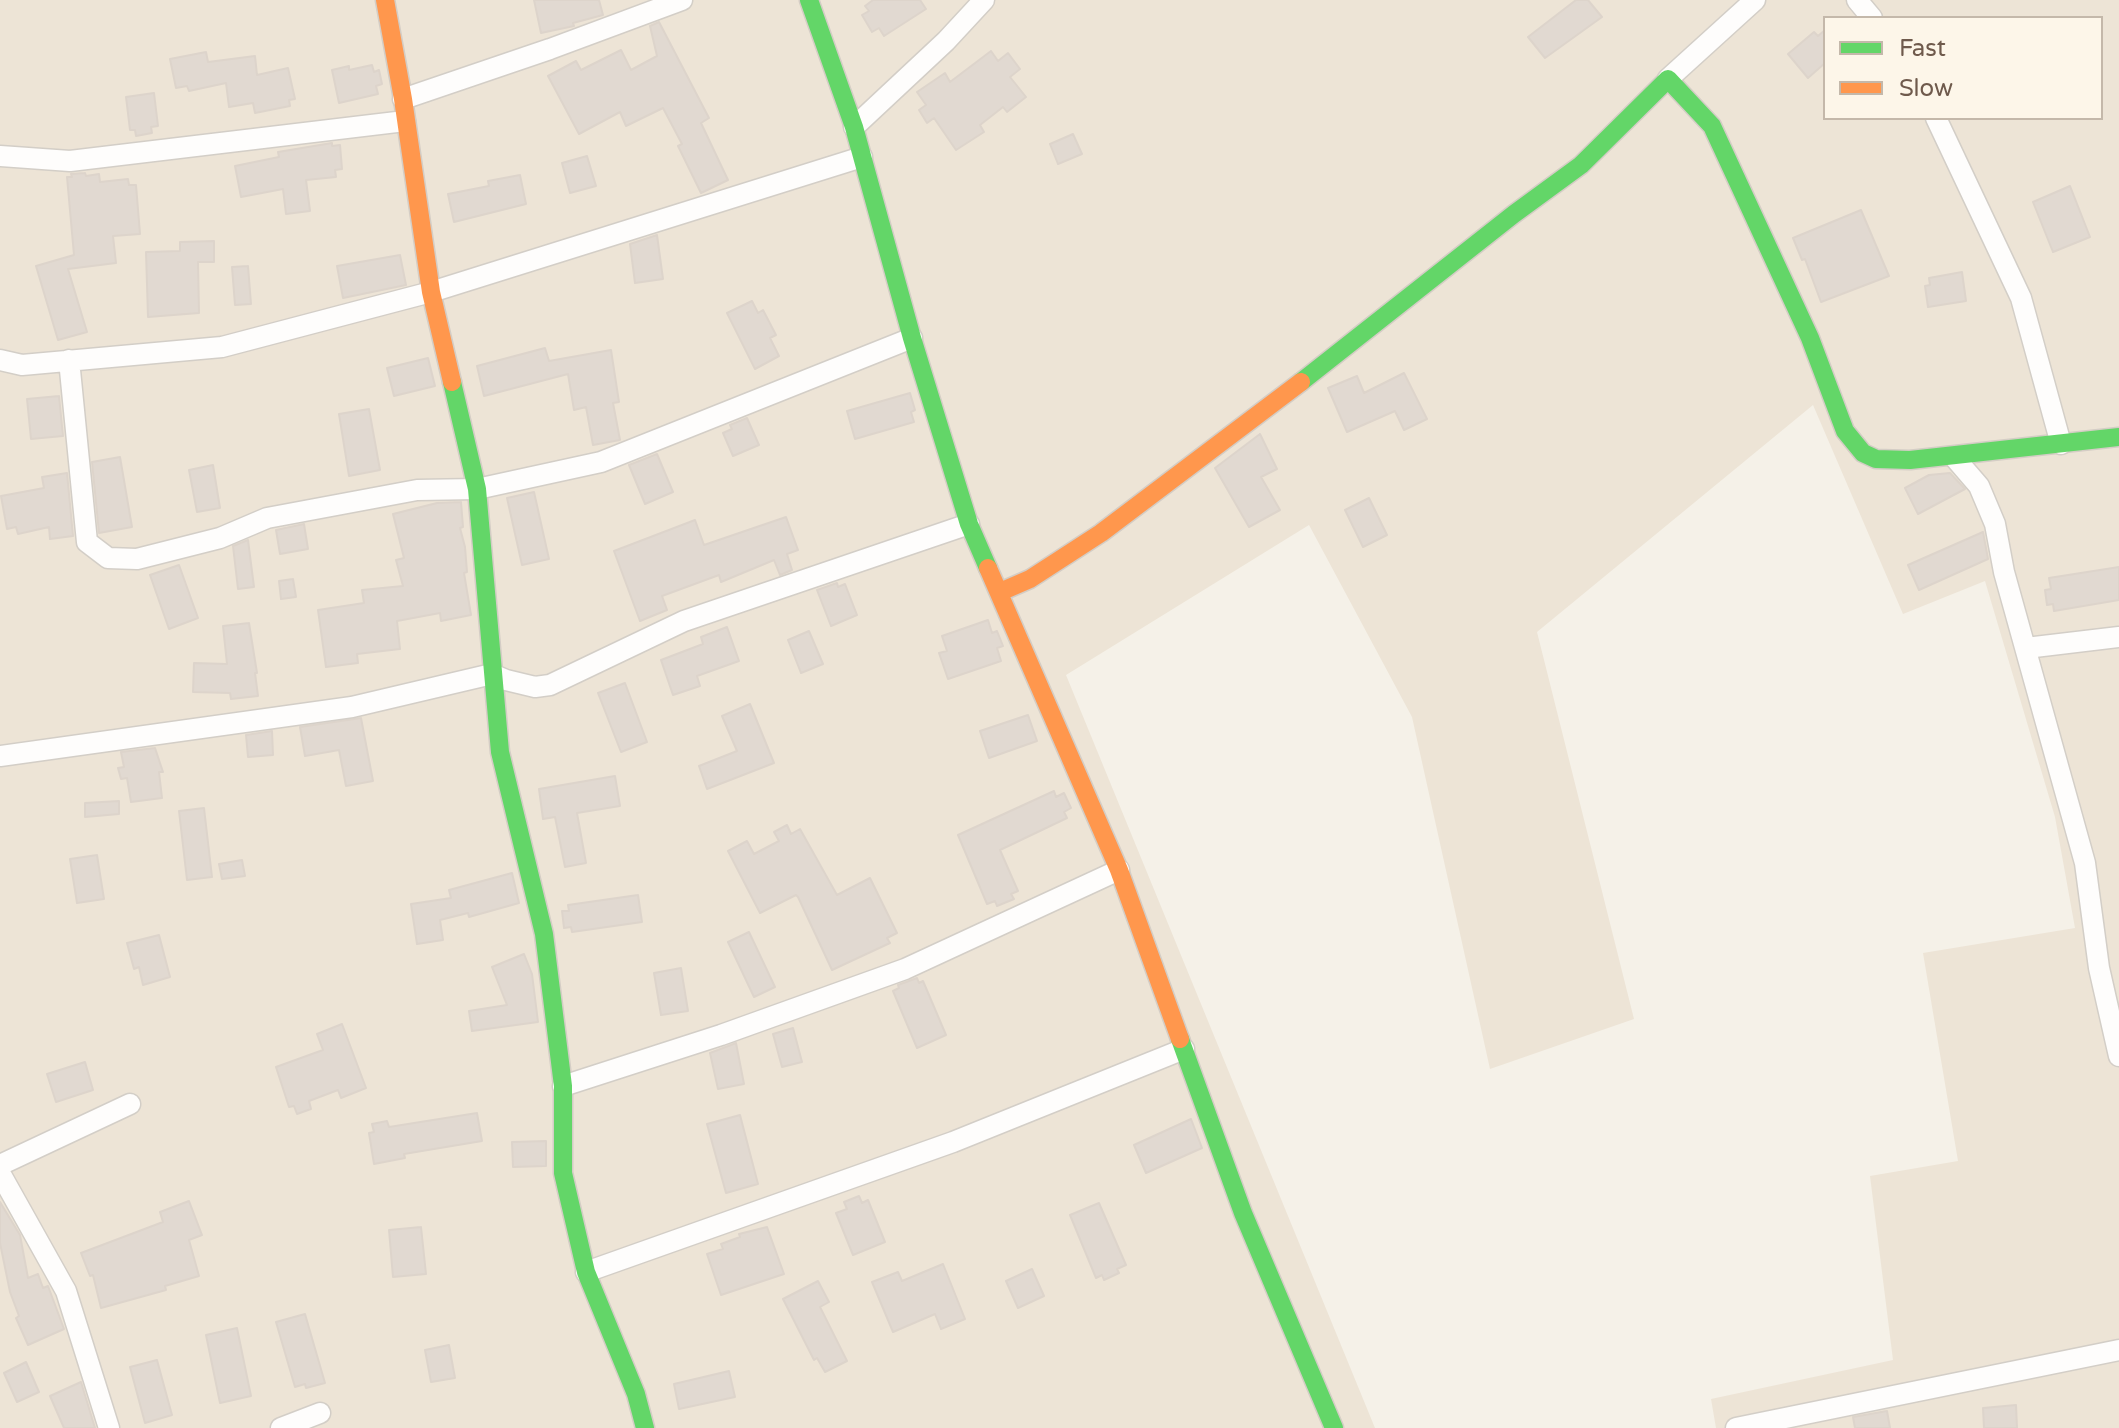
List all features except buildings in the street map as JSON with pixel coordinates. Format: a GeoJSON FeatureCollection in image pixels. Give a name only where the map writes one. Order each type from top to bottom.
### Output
{"type":"FeatureCollection","features":[{"type":"Feature","properties":{"kind":"street"},"geometry":{"type":"LineString","coordinates":[[385,0],[431,292],[477,489],[500,752],[544,934],[563,1086],[563,1173],[586,1272],[636,1394],[645,1428]]}},
{"type":"Feature","properties":{"kind":"street"},"geometry":{"type":"LineString","coordinates":[[403,99],[682,0]]}},
{"type":"Feature","properties":{"kind":"street"},"geometry":{"type":"LineString","coordinates":[[809,0],[854,127],[912,338],[969,524],[1119,870],[1243,1213],[1334,1428]]}},
{"type":"Feature","properties":{"kind":"street"},"geometry":{"type":"LineString","coordinates":[[854,127],[946,41],[984,0]]}},
{"type":"Feature","properties":{"kind":"street"},"geometry":{"type":"LineString","coordinates":[[1000,592],[1030,579],[1101,533],[1581,165],[1668,79],[1755,0]]}},
{"type":"Feature","properties":{"kind":"street"},"geometry":{"type":"LineString","coordinates":[[1857,0],[1870,16]]}},
{"type":"Feature","properties":{"kind":"street"},"geometry":{"type":"LineString","coordinates":[[1668,79],[1712,126],[1810,338],[1845,431],[1863,453],[1876,459],[1954,457],[2119,437]]}},
{"type":"Feature","properties":{"kind":"street"},"geometry":{"type":"LineString","coordinates":[[1937,120],[2021,298],[2061,444]]}},
{"type":"Feature","properties":{"kind":"street"},"geometry":{"type":"LineString","coordinates":[[0,156],[70,161],[405,121]]}},
{"type":"Feature","properties":{"kind":"street"},"geometry":{"type":"LineString","coordinates":[[0,360],[22,365],[222,347],[431,292],[862,157]]}},
{"type":"Feature","properties":{"kind":"street"},"geometry":{"type":"LineString","coordinates":[[69,360],[87,542],[108,558],[137,559],[220,538],[267,518],[417,490],[477,489],[601,462],[912,338]]}},
{"type":"Feature","properties":{"kind":"street"},"geometry":{"type":"LineString","coordinates":[[1954,457],[1979,486],[1989,506],[2004,572],[2085,863],[2099,968],[2119,1056]]}},
{"type":"Feature","properties":{"kind":"street"},"geometry":{"type":"LineString","coordinates":[[0,756],[352,707],[492,674],[535,687],[550,685],[684,621],[969,524]]}},
{"type":"Feature","properties":{"kind":"street"},"geometry":{"type":"LineString","coordinates":[[2026,648],[2119,637]]}},
{"type":"Feature","properties":{"kind":"street"},"geometry":{"type":"LineString","coordinates":[[563,1086],[721,1035],[905,969],[1119,870]]}},
{"type":"Feature","properties":{"kind":"street"},"geometry":{"type":"LineString","coordinates":[[586,1272],[953,1142],[1184,1049]]}},
{"type":"Feature","properties":{"kind":"street"},"geometry":{"type":"LineString","coordinates":[[0,1165],[130,1104]]}},
{"type":"Feature","properties":{"kind":"street"},"geometry":{"type":"LineString","coordinates":[[0,1173],[66,1291],[109,1428]]}},
{"type":"Feature","properties":{"kind":"street"},"geometry":{"type":"LineString","coordinates":[[1736,1428],[2119,1350]]}},
{"type":"Feature","properties":{"kind":"street"},"geometry":{"type":"LineString","coordinates":[[281,1428],[320,1413]]}},
{"type":"Feature","properties":{"kind":"shaded area"},"geometry":{"type":"Polygon","coordinates":[[[0,0],[2119,0],[2119,1428],[1716,1428],[1711,1399],[1893,1360],[1870,1176],[1958,1161],[1923,953],[2075,928],[2055,817],[1985,581],[1903,614],[1813,405],[1537,632],[1634,1019],[1490,1069],[1412,717],[1309,525],[1066,675],[1375,1428],[0,1428],[0,0]]]}},
{"type":"Feature","properties":{"kind":"traffic: fast"},"geometry":{"type":"LineString","coordinates":[[809,0],[854,127],[912,338],[969,524],[988,568]]}},
{"type":"Feature","properties":{"kind":"traffic: fast"},"geometry":{"type":"LineString","coordinates":[[1301,382],[1581,165],[1668,79],[1712,126],[1810,338],[1845,431],[1863,453],[1876,459],[1910,460],[2119,437]]}},
{"type":"Feature","properties":{"kind":"traffic: fast"},"geometry":{"type":"LineString","coordinates":[[452,382],[477,489],[500,752],[544,934],[563,1086],[563,1173],[586,1272],[636,1394],[645,1428]]}},
{"type":"Feature","properties":{"kind":"traffic: fast"},"geometry":{"type":"LineString","coordinates":[[1180,1039],[1243,1213],[1334,1428]]}},
{"type":"Feature","properties":{"kind":"traffic: slow"},"geometry":{"type":"LineString","coordinates":[[385,0],[431,292],[452,382]]}},
{"type":"Feature","properties":{"kind":"traffic: slow"},"geometry":{"type":"LineString","coordinates":[[1000,592],[1030,579],[1101,533],[1301,382]]}},
{"type":"Feature","properties":{"kind":"traffic: slow"},"geometry":{"type":"LineString","coordinates":[[988,568],[1119,870],[1180,1039]]}}]}
